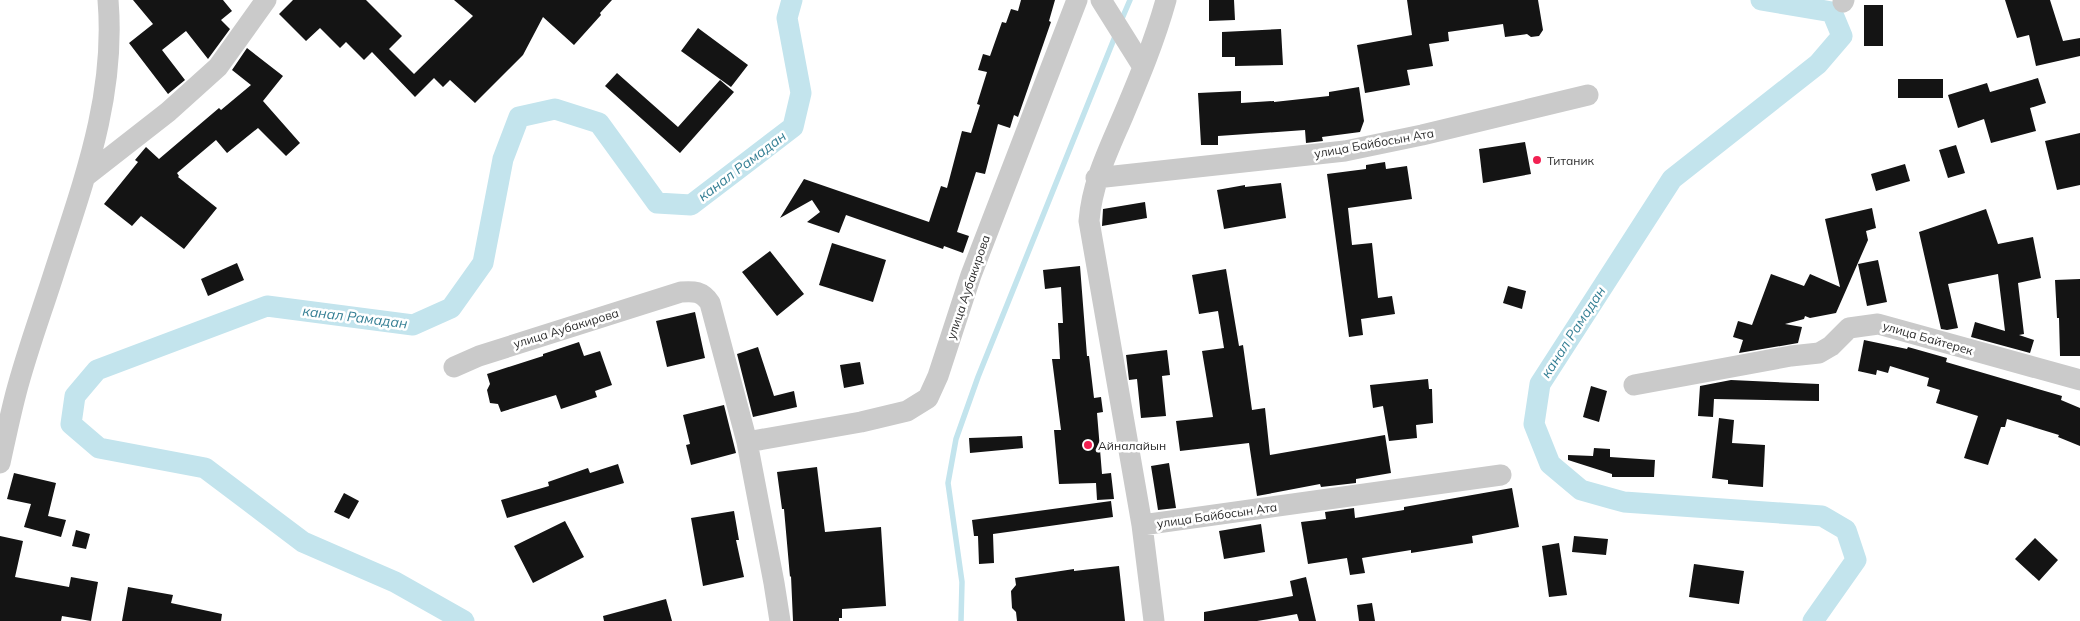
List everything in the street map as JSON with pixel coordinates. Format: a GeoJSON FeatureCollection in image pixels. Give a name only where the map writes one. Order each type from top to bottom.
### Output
{"type":"FeatureCollection","features":[{"type":"Feature","properties":{"kind":"street"},"geometry":{"type":"LineString","coordinates":[[0,463],[21,374],[86,176],[98,129],[108,80],[110,55],[108,0]]}},
{"type":"Feature","properties":{"kind":"street"},"geometry":{"type":"LineString","coordinates":[[86,176],[168,112],[218,67],[266,0]]}},
{"type":"Feature","properties":{"kind":"street","name":"улица Аубакирова"},"geometry":{"type":"LineString","coordinates":[[747,442],[861,422],[907,411],[928,398],[938,376],[971,275],[1076,0]]}},
{"type":"Feature","properties":{"kind":"street"},"geometry":{"type":"LineString","coordinates":[[1101,0],[1144,67]]}},
{"type":"Feature","properties":{"kind":"street","name":"улица Байбосын Ата"},"geometry":{"type":"LineString","coordinates":[[1154,621],[1142,525],[1090,222],[1091,200],[1096,178],[1144,67],[1166,0]]}},
{"type":"Feature","properties":{"kind":"street","name":"улица Байбосын Ата"},"geometry":{"type":"LineString","coordinates":[[1096,178],[1345,151],[1422,135],[1588,95]]}},
{"type":"Feature","properties":{"kind":"street","name":"улица Аубакирова"},"geometry":{"type":"LineString","coordinates":[[454,367],[479,356],[681,292],[692,291],[700,293],[710,303],[747,442],[780,621]]}},
{"type":"Feature","properties":{"kind":"street","name":"улица Байтерек"},"geometry":{"type":"LineString","coordinates":[[1634,385],[1791,356],[1819,353],[1831,346],[1848,328],[1878,324],[2080,380]]}},
{"type":"Feature","properties":{"kind":"street","name":"улица Байбосын Ата"},"geometry":{"type":"LineString","coordinates":[[1142,525],[1501,475]]}},
{"type":"Feature","properties":{"kind":"building"},"geometry":{"type":"Polygon","coordinates":[[[133,0],[223,0],[232,11],[221,20],[230,29],[208,59],[186,31],[162,50],[185,80],[168,94],[129,43],[153,24],[133,0]]]}},
{"type":"Feature","properties":{"kind":"building"},"geometry":{"type":"Polygon","coordinates":[[[293,0],[366,0],[402,36],[389,49],[414,74],[473,16],[454,0],[612,0],[574,45],[543,17],[523,55],[475,103],[450,80],[443,87],[434,78],[415,97],[372,52],[364,60],[346,42],[340,48],[320,28],[306,41],[279,14],[293,0]]]}},
{"type":"Feature","properties":{"kind":"building"},"geometry":{"type":"Polygon","coordinates":[[[1021,0],[1055,0],[1049,21],[1051,22],[1018,117],[1014,115],[1010,128],[998,124],[985,174],[976,172],[957,232],[969,236],[963,253],[944,246],[943,249],[846,215],[839,233],[807,222],[820,212],[812,200],[780,218],[804,179],[929,222],[941,186],[947,188],[962,131],[971,133],[980,105],[977,104],[987,72],[978,70],[983,54],[990,56],[1002,22],[1006,23],[1011,9],[1018,11],[1021,0]]]}},
{"type":"Feature","properties":{"kind":"building"},"geometry":{"type":"Polygon","coordinates":[[[1209,0],[1234,0],[1235,20],[1209,21],[1209,0]]]}},
{"type":"Feature","properties":{"kind":"building"},"geometry":{"type":"Polygon","coordinates":[[[1407,0],[1538,0],[1543,30],[1539,36],[1531,37],[1527,34],[1505,37],[1503,24],[1448,32],[1449,41],[1429,44],[1433,66],[1407,70],[1410,85],[1365,93],[1357,45],[1412,35],[1407,0]]]}},
{"type":"Feature","properties":{"kind":"building"},"geometry":{"type":"Polygon","coordinates":[[[2005,0],[2050,0],[2063,41],[2080,38],[2080,56],[2036,66],[2029,35],[2017,38],[2005,0]]]}},
{"type":"Feature","properties":{"kind":"building"},"geometry":{"type":"Polygon","coordinates":[[[1864,5],[1883,5],[1883,46],[1864,46],[1864,5]]]}},
{"type":"Feature","properties":{"kind":"building"},"geometry":{"type":"Polygon","coordinates":[[[698,28],[748,65],[731,87],[681,51],[698,28]]]}},
{"type":"Feature","properties":{"kind":"building"},"geometry":{"type":"Polygon","coordinates":[[[1281,29],[1283,65],[1235,66],[1235,57],[1222,57],[1222,32],[1281,29]]]}},
{"type":"Feature","properties":{"kind":"building"},"geometry":{"type":"Polygon","coordinates":[[[247,48],[283,76],[263,101],[300,143],[286,156],[258,128],[227,153],[216,140],[177,173],[178,177],[217,208],[184,249],[141,216],[132,226],[104,204],[138,162],[135,160],[146,147],[159,159],[219,108],[221,110],[251,85],[232,70],[247,48]]]}},
{"type":"Feature","properties":{"kind":"building"},"geometry":{"type":"Polygon","coordinates":[[[617,73],[678,127],[720,80],[734,92],[680,153],[605,86],[617,73]]]}},
{"type":"Feature","properties":{"kind":"building"},"geometry":{"type":"Polygon","coordinates":[[[2038,78],[2046,103],[2030,108],[2036,131],[1991,143],[1984,119],[1958,128],[1948,95],[1987,83],[1990,92],[2038,78]]]}},
{"type":"Feature","properties":{"kind":"building"},"geometry":{"type":"Polygon","coordinates":[[[1898,79],[1943,79],[1943,98],[1898,98],[1898,79]]]}},
{"type":"Feature","properties":{"kind":"building"},"geometry":{"type":"Polygon","coordinates":[[[1359,87],[1364,121],[1360,132],[1322,137],[1323,141],[1306,143],[1305,130],[1218,136],[1218,145],[1201,145],[1198,93],[1241,91],[1241,103],[1274,102],[1329,96],[1329,92],[1359,87]]]}},
{"type":"Feature","properties":{"kind":"building"},"geometry":{"type":"Polygon","coordinates":[[[2080,133],[2080,185],[2057,190],[2045,141],[2080,133]]]}},
{"type":"Feature","properties":{"kind":"building"},"geometry":{"type":"Polygon","coordinates":[[[1525,142],[1531,174],[1483,183],[1479,149],[1525,142]]]}},
{"type":"Feature","properties":{"kind":"building"},"geometry":{"type":"Polygon","coordinates":[[[1956,145],[1965,173],[1948,178],[1939,150],[1956,145]]]}},
{"type":"Feature","properties":{"kind":"building"},"geometry":{"type":"Polygon","coordinates":[[[1385,162],[1386,169],[1407,166],[1412,199],[1348,208],[1352,245],[1372,243],[1378,298],[1392,296],[1395,314],[1361,319],[1363,335],[1349,337],[1327,174],[1366,169],[1366,165],[1385,162]]]}},
{"type":"Feature","properties":{"kind":"building"},"geometry":{"type":"Polygon","coordinates":[[[1905,164],[1910,181],[1876,191],[1871,174],[1905,164]]]}},
{"type":"Feature","properties":{"kind":"building"},"geometry":{"type":"Polygon","coordinates":[[[1281,183],[1286,218],[1224,229],[1217,190],[1245,185],[1245,187],[1281,183]]]}},
{"type":"Feature","properties":{"kind":"building"},"geometry":{"type":"Polygon","coordinates":[[[1145,202],[1147,218],[1102,226],[1103,209],[1145,202]]]}},
{"type":"Feature","properties":{"kind":"building"},"geometry":{"type":"Polygon","coordinates":[[[1872,208],[1876,228],[1866,231],[1868,240],[1836,313],[1810,318],[1805,316],[1804,319],[1785,324],[1802,327],[1798,343],[1739,353],[1743,340],[1733,337],[1738,321],[1752,325],[1771,274],[1804,286],[1810,274],[1840,287],[1825,219],[1872,208]]]}},
{"type":"Feature","properties":{"kind":"building"},"geometry":{"type":"Polygon","coordinates":[[[1986,209],[1998,244],[2033,237],[2041,278],[2018,283],[2024,334],[2019,335],[2034,340],[2030,353],[1971,337],[1975,322],[2005,331],[1998,274],[1948,284],[1958,328],[1941,329],[1919,232],[1986,209]]]}},
{"type":"Feature","properties":{"kind":"building"},"geometry":{"type":"Polygon","coordinates":[[[832,243],[886,260],[873,302],[819,285],[832,243]]]}},
{"type":"Feature","properties":{"kind":"building"},"geometry":{"type":"Polygon","coordinates":[[[770,251],[804,294],[777,316],[742,272],[770,251]]]}},
{"type":"Feature","properties":{"kind":"building"},"geometry":{"type":"Polygon","coordinates":[[[1878,260],[1887,302],[1867,306],[1858,264],[1878,260]]]}},
{"type":"Feature","properties":{"kind":"building"},"geometry":{"type":"Polygon","coordinates":[[[237,263],[244,280],[208,296],[201,279],[237,263]]]}},
{"type":"Feature","properties":{"kind":"building"},"geometry":{"type":"Polygon","coordinates":[[[1080,266],[1087,356],[1089,356],[1094,398],[1101,397],[1103,412],[1097,413],[1102,474],[1111,473],[1114,499],[1097,500],[1096,483],[1059,484],[1054,430],[1061,430],[1052,359],[1060,359],[1058,323],[1063,323],[1061,287],[1045,289],[1043,270],[1080,266]]]}},
{"type":"Feature","properties":{"kind":"building"},"geometry":{"type":"Polygon","coordinates":[[[1226,269],[1239,346],[1243,345],[1252,410],[1265,408],[1270,455],[1385,435],[1391,473],[1356,479],[1356,483],[1321,487],[1320,484],[1257,496],[1249,443],[1180,451],[1176,421],[1213,417],[1202,351],[1224,348],[1218,311],[1199,314],[1192,275],[1226,269]]]}},
{"type":"Feature","properties":{"kind":"building"},"geometry":{"type":"Polygon","coordinates":[[[2080,279],[2080,356],[2060,356],[2055,280],[2080,279]]]}},
{"type":"Feature","properties":{"kind":"building"},"geometry":{"type":"Polygon","coordinates":[[[1508,286],[1526,291],[1522,309],[1503,303],[1508,286]]]}},
{"type":"Feature","properties":{"kind":"building"},"geometry":{"type":"Polygon","coordinates":[[[695,312],[705,358],[667,367],[656,321],[695,312]]]}},
{"type":"Feature","properties":{"kind":"building"},"geometry":{"type":"Polygon","coordinates":[[[1864,340],[1907,349],[1908,347],[1947,358],[1946,362],[2062,396],[2061,400],[2080,408],[2080,446],[2058,437],[2059,435],[2007,419],[2005,427],[2001,427],[1988,465],[1964,458],[1978,416],[1936,403],[1940,390],[1927,386],[1929,378],[1890,366],[1888,373],[1877,370],[1876,375],[1858,371],[1864,340]]]}},
{"type":"Feature","properties":{"kind":"building"},"geometry":{"type":"Polygon","coordinates":[[[579,342],[584,356],[600,351],[612,385],[595,391],[597,397],[561,409],[556,395],[501,412],[498,404],[490,403],[487,390],[490,384],[487,374],[579,342]]]}},
{"type":"Feature","properties":{"kind":"building"},"geometry":{"type":"Polygon","coordinates":[[[758,347],[774,396],[794,391],[797,407],[753,417],[737,354],[758,347]]]}},
{"type":"Feature","properties":{"kind":"building"},"geometry":{"type":"Polygon","coordinates":[[[1167,350],[1170,375],[1162,376],[1166,416],[1141,418],[1137,379],[1129,380],[1126,355],[1167,350]]]}},
{"type":"Feature","properties":{"kind":"building"},"geometry":{"type":"Polygon","coordinates":[[[860,362],[864,384],[844,388],[840,365],[860,362]]]}},
{"type":"Feature","properties":{"kind":"building"},"geometry":{"type":"Polygon","coordinates":[[[1428,379],[1429,389],[1432,389],[1433,423],[1416,425],[1417,438],[1389,441],[1383,406],[1373,408],[1370,385],[1428,379]]]}},
{"type":"Feature","properties":{"kind":"building"},"geometry":{"type":"Polygon","coordinates":[[[1731,380],[1819,384],[1819,401],[1714,399],[1713,417],[1698,416],[1700,386],[1731,380]]]}},
{"type":"Feature","properties":{"kind":"building"},"geometry":{"type":"Polygon","coordinates":[[[1591,386],[1607,391],[1599,422],[1583,417],[1591,386]]]}},
{"type":"Feature","properties":{"kind":"building"},"geometry":{"type":"Polygon","coordinates":[[[724,405],[736,453],[691,465],[686,445],[690,444],[683,415],[724,405]]]}},
{"type":"Feature","properties":{"kind":"building"},"geometry":{"type":"Polygon","coordinates":[[[1719,418],[1734,420],[1732,443],[1765,445],[1763,487],[1728,484],[1728,480],[1712,478],[1719,418]]]}},
{"type":"Feature","properties":{"kind":"building"},"geometry":{"type":"Polygon","coordinates":[[[1022,436],[1023,448],[970,453],[969,438],[1022,436]]]}},
{"type":"Feature","properties":{"kind":"building"},"geometry":{"type":"Polygon","coordinates":[[[1594,448],[1610,449],[1610,457],[1655,460],[1654,477],[1612,477],[1612,474],[1568,460],[1568,455],[1593,456],[1594,448]]]}},
{"type":"Feature","properties":{"kind":"building"},"geometry":{"type":"Polygon","coordinates":[[[1169,463],[1176,508],[1158,510],[1151,466],[1169,463]]]}},
{"type":"Feature","properties":{"kind":"building"},"geometry":{"type":"Polygon","coordinates":[[[618,464],[624,483],[507,518],[501,500],[549,486],[548,482],[588,468],[590,473],[618,464]]]}},
{"type":"Feature","properties":{"kind":"building"},"geometry":{"type":"Polygon","coordinates":[[[817,467],[825,532],[881,527],[886,606],[842,609],[842,618],[839,618],[839,621],[793,621],[791,576],[784,509],[782,509],[777,472],[817,467]]]}},
{"type":"Feature","properties":{"kind":"building"},"geometry":{"type":"Polygon","coordinates":[[[14,473],[56,483],[48,516],[66,520],[61,537],[24,527],[31,504],[7,499],[14,473]]]}},
{"type":"Feature","properties":{"kind":"building"},"geometry":{"type":"Polygon","coordinates":[[[1512,488],[1519,527],[1472,536],[1473,543],[1411,553],[1411,550],[1362,558],[1365,573],[1350,575],[1347,558],[1308,564],[1301,522],[1326,519],[1325,512],[1354,508],[1355,518],[1404,510],[1404,507],[1512,488]]]}},
{"type":"Feature","properties":{"kind":"building"},"geometry":{"type":"Polygon","coordinates":[[[344,493],[359,501],[349,519],[334,512],[344,493]]]}},
{"type":"Feature","properties":{"kind":"building"},"geometry":{"type":"Polygon","coordinates":[[[1111,501],[1113,517],[993,534],[994,563],[979,564],[978,536],[974,536],[972,520],[1111,501]]]}},
{"type":"Feature","properties":{"kind":"building"},"geometry":{"type":"Polygon","coordinates":[[[734,511],[739,540],[736,540],[744,577],[703,586],[691,518],[734,511]]]}},
{"type":"Feature","properties":{"kind":"building"},"geometry":{"type":"Polygon","coordinates":[[[565,521],[584,557],[533,583],[514,546],[565,521]]]}},
{"type":"Feature","properties":{"kind":"building"},"geometry":{"type":"Polygon","coordinates":[[[1261,524],[1265,552],[1224,559],[1219,531],[1261,524]]]}},
{"type":"Feature","properties":{"kind":"building"},"geometry":{"type":"Polygon","coordinates":[[[76,530],[90,534],[86,549],[72,546],[76,530]]]}},
{"type":"Feature","properties":{"kind":"building"},"geometry":{"type":"Polygon","coordinates":[[[0,536],[23,541],[15,577],[69,587],[71,577],[98,582],[91,621],[62,616],[61,621],[0,621],[0,536]]]}},
{"type":"Feature","properties":{"kind":"building"},"geometry":{"type":"Polygon","coordinates":[[[1574,536],[1608,539],[1606,555],[1572,552],[1574,536]]]}},
{"type":"Feature","properties":{"kind":"building"},"geometry":{"type":"Polygon","coordinates":[[[2035,538],[2058,560],[2039,581],[2015,559],[2035,538]]]}},
{"type":"Feature","properties":{"kind":"building"},"geometry":{"type":"Polygon","coordinates":[[[1559,543],[1567,595],[1549,597],[1542,546],[1559,543]]]}},
{"type":"Feature","properties":{"kind":"building"},"geometry":{"type":"Polygon","coordinates":[[[1694,564],[1744,571],[1739,604],[1689,597],[1694,564]]]}},
{"type":"Feature","properties":{"kind":"building"},"geometry":{"type":"Polygon","coordinates":[[[1119,566],[1125,621],[1017,621],[1016,612],[1012,608],[1011,591],[1016,585],[1015,578],[1074,569],[1074,571],[1119,566]]]}},
{"type":"Feature","properties":{"kind":"building"},"geometry":{"type":"Polygon","coordinates":[[[1306,577],[1316,621],[1299,621],[1297,614],[1257,621],[1204,621],[1204,612],[1293,596],[1290,581],[1306,577]]]}},
{"type":"Feature","properties":{"kind":"building"},"geometry":{"type":"Polygon","coordinates":[[[128,587],[173,595],[171,603],[222,614],[221,621],[122,621],[128,587]]]}},
{"type":"Feature","properties":{"kind":"building"},"geometry":{"type":"Polygon","coordinates":[[[666,599],[672,621],[604,621],[603,616],[666,599]]]}},
{"type":"Feature","properties":{"kind":"building"},"geometry":{"type":"Polygon","coordinates":[[[1372,603],[1375,621],[1359,621],[1357,605],[1372,603]]]}},
{"type":"Feature","properties":{"kind":"waterway","name":"канал Рамадан"},"geometry":{"type":"LineString","coordinates":[[464,621],[395,582],[303,542],[205,468],[99,448],[71,424],[75,396],[97,370],[267,306],[413,325],[451,308],[483,263],[503,159],[519,117],[555,109],[599,123],[657,203],[691,205],[793,127],[801,93],[787,18],[792,0]]}},
{"type":"Feature","properties":{"kind":"waterway"},"geometry":{"type":"LineString","coordinates":[[1121,21],[1130,0]]}},
{"type":"Feature","properties":{"kind":"waterway","name":"канал Рамадан"},"geometry":{"type":"LineString","coordinates":[[1761,0],[1832,12],[1842,36],[1818,64],[1672,179],[1540,384],[1534,424],[1550,464],[1581,490],[1624,502],[1822,516],[1846,530],[1856,560],[1813,621]]}},
{"type":"Feature","properties":{"kind":"waterway"},"geometry":{"type":"LineString","coordinates":[[961,621],[962,582],[948,483],[956,439],[978,377],[1116,34]]}},
{"type":"Feature","properties":{"kind":"place","name":"Титаник"},"geometry":{"type":"Point","coordinates":[1537,160]}},
{"type":"Feature","properties":{"kind":"place","name":"Айналайын"},"geometry":{"type":"Point","coordinates":[1088,445]}}]}
